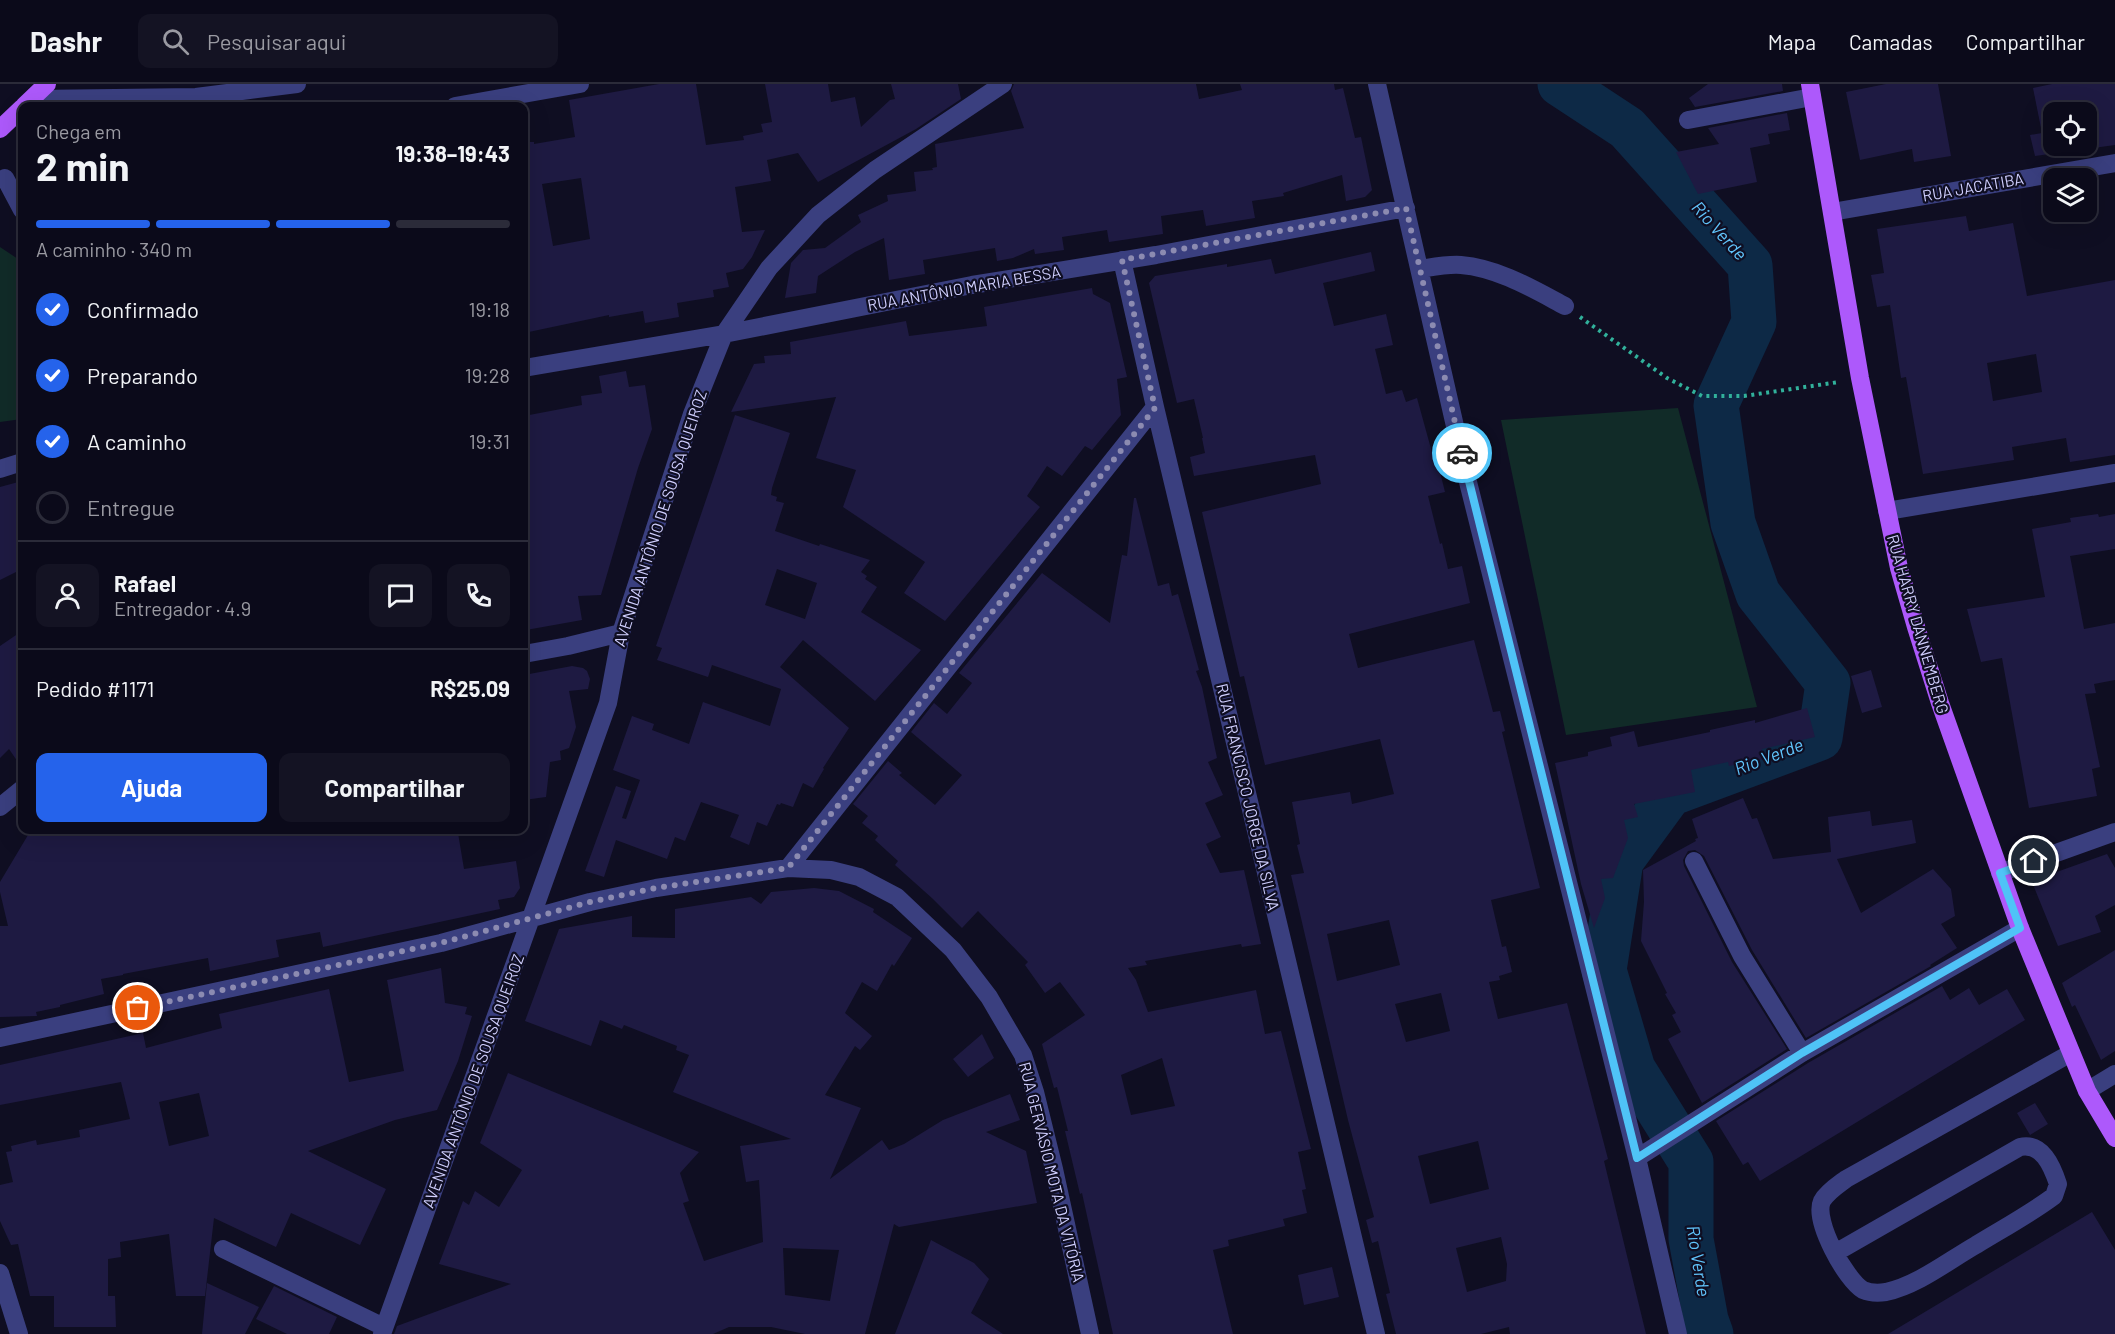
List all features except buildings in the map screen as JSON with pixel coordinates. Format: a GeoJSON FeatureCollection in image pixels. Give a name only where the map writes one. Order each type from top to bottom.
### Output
{"type":"FeatureCollection","features":[{"type":"Feature","properties":{"kind":"main road"},"geometry":{"type":"LineString","coordinates":[[28,102],[47,84]]}},
{"type":"Feature","properties":{"kind":"main road","name":"RUA HARRY DANNEMBERG"},"geometry":{"type":"LineString","coordinates":[[1811,91],[1860,378],[1899,568],[1919,638],[2020,928],[2087,1091],[2115,1138]]}},
{"type":"Feature","properties":{"kind":"main road"},"geometry":{"type":"LineString","coordinates":[[0,129],[18,112]]}},
{"type":"Feature","properties":{"kind":"street"},"geometry":{"type":"LineString","coordinates":[[75,102],[196,97],[297,84]]}},
{"type":"Feature","properties":{"kind":"street"},"geometry":{"type":"LineString","coordinates":[[478,102],[580,84]]}},
{"type":"Feature","properties":{"kind":"street","name":"AVENIDA ANTÔNIO DE SOUSA QUEIROZ"},"geometry":{"type":"LineString","coordinates":[[383,1331],[608,703],[621,633],[692,414],[724,333],[769,268],[818,215],[875,170],[1003,84]]}},
{"type":"Feature","properties":{"kind":"street"},"geometry":{"type":"LineString","coordinates":[[1377,84],[1466,470],[1637,1158],[1678,1334]]}},
{"type":"Feature","properties":{"kind":"street"},"geometry":{"type":"LineString","coordinates":[[1688,120],[1811,91]]}},
{"type":"Feature","properties":{"kind":"street","name":"RUA JACATIBA"},"geometry":{"type":"LineString","coordinates":[[1832,212],[2115,163]]}},
{"type":"Feature","properties":{"kind":"street"},"geometry":{"type":"LineString","coordinates":[[9,177],[18,200]]}},
{"type":"Feature","properties":{"kind":"street","name":"RUA ANTÔNIO MARIA BESSA"},"geometry":{"type":"LineString","coordinates":[[528,367],[1406,208]]}},
{"type":"Feature","properties":{"kind":"street","name":"RUA FRANCISCO JORGE DA SILVA"},"geometry":{"type":"LineString","coordinates":[[1122,260],[1155,408],[1376,1334]]}},
{"type":"Feature","properties":{"kind":"street"},"geometry":{"type":"LineString","coordinates":[[1420,269],[1462,265],[1480,269],[1526,285],[1565,306]]}},
{"type":"Feature","properties":{"kind":"street"},"geometry":{"type":"LineString","coordinates":[[788,868],[1155,408]]}},
{"type":"Feature","properties":{"kind":"street"},"geometry":{"type":"LineString","coordinates":[[0,469],[18,463]]}},
{"type":"Feature","properties":{"kind":"street"},"geometry":{"type":"LineString","coordinates":[[1887,511],[2115,473]]}},
{"type":"Feature","properties":{"kind":"street"},"geometry":{"type":"LineString","coordinates":[[528,653],[621,633]]}},
{"type":"Feature","properties":{"kind":"street"},"geometry":{"type":"LineString","coordinates":[[0,807],[18,792]]}},
{"type":"Feature","properties":{"kind":"street"},"geometry":{"type":"LineString","coordinates":[[2000,873],[2115,832]]}},
{"type":"Feature","properties":{"kind":"street"},"geometry":{"type":"LineString","coordinates":[[1694,861],[1742,956],[1802,1053]]}},
{"type":"Feature","properties":{"kind":"street","name":"RUA GERVÁSIO MOTA DA VITÓRIA"},"geometry":{"type":"LineString","coordinates":[[0,1038],[441,943],[590,902],[656,888],[788,868],[831,870],[859,877],[897,897],[953,950],[989,997],[1023,1055],[1035,1092],[1090,1334]]}},
{"type":"Feature","properties":{"kind":"street"},"geometry":{"type":"LineString","coordinates":[[1637,1158],[1802,1053],[2020,928]]}},
{"type":"Feature","properties":{"kind":"street"},"geometry":{"type":"LineString","coordinates":[[1835,1253],[2020,1147],[2029,1145],[2037,1148],[2045,1157],[2058,1184],[2054,1196],[1902,1287],[1885,1292],[1871,1292],[1862,1289],[1848,1273],[1835,1253],[1820,1210],[1822,1201],[1832,1190],[1876,1161],[2072,1053]]}},
{"type":"Feature","properties":{"kind":"street"},"geometry":{"type":"LineString","coordinates":[[2087,1091],[2115,1074]]}},
{"type":"Feature","properties":{"kind":"street"},"geometry":{"type":"LineString","coordinates":[[223,1249],[383,1331]]}},
{"type":"Feature","properties":{"kind":"street"},"geometry":{"type":"LineString","coordinates":[[0,1273],[19,1334]]}},
{"type":"Feature","properties":{"kind":"path"},"geometry":{"type":"LineString","coordinates":[[1565,306],[1667,378],[1702,396],[1744,396],[1860,378]]}},
{"type":"Feature","properties":{"kind":"green space"},"geometry":{"type":"Polygon","coordinates":[[[0,247],[18,259],[18,420],[0,422],[0,247]]]}},
{"type":"Feature","properties":{"kind":"green space"},"geometry":{"type":"Polygon","coordinates":[[[1678,408],[1757,707],[1566,735],[1501,420],[1678,408]]]}},
{"type":"Feature","properties":{"kind":"waterway","name":"Rio Verde"},"geometry":{"type":"LineString","coordinates":[[1560,84],[1627,128],[1750,265],[1754,322],[1716,405],[1733,523],[1758,594],[1828,683],[1820,738],[1670,794],[1621,861],[1604,970],[1633,1069],[1691,1162],[1691,1239],[1706,1320],[1711,1334]]}},
{"type":"Feature","properties":{"kind":"way so far"},"geometry":{"type":"LineString","coordinates":[[138,1008],[441,943],[590,902],[656,888],[788,868],[1155,408],[1122,260],[1406,208],[1462,453]]}},
{"type":"Feature","properties":{"kind":"route"},"geometry":{"type":"LineString","coordinates":[[1462,453],[1637,1158],[1802,1053],[2020,928],[2000,873],[2034,861]]}}]}
